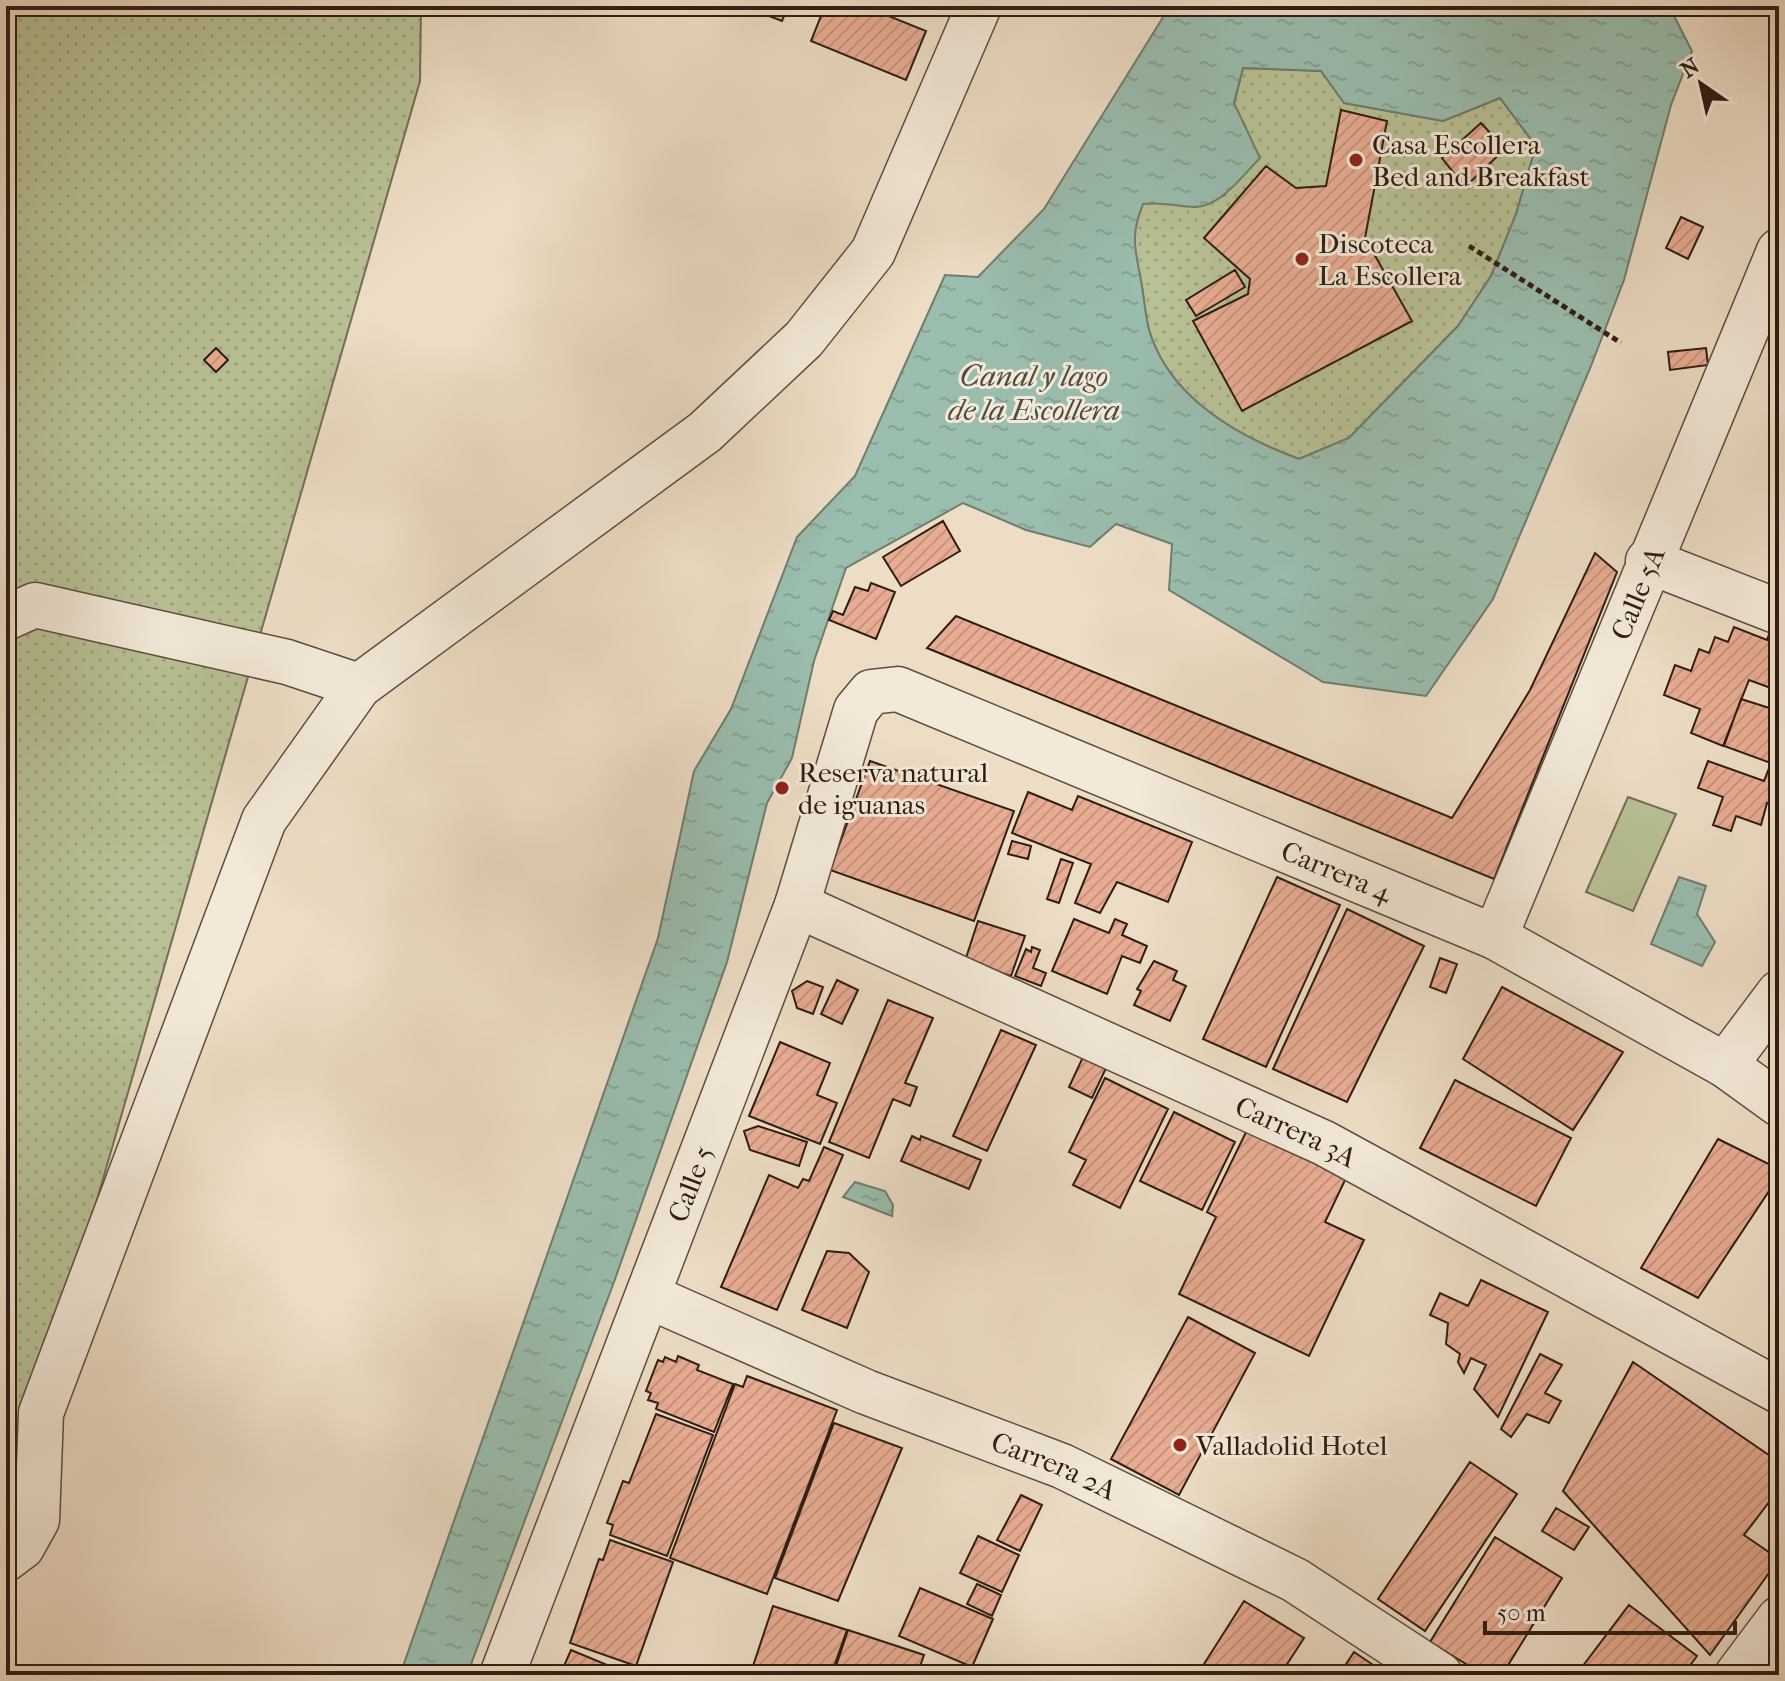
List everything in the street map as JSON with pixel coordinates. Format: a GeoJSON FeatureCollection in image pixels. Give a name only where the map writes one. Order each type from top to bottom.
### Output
{"type":"FeatureCollection","features":[{"type":"Feature","properties":{"kind":"street"},"geometry":{"type":"LineString","coordinates":[[6,1559],[22,1547],[37,1520],[23,1420],[264,820],[359,686],[705,432],[804,339],[873,252],[979,6]]}},
{"type":"Feature","properties":{"kind":"street","name":"Calle 5A"},"geometry":{"type":"LineString","coordinates":[[1495,937],[1648,561],[1779,251]]}},
{"type":"Feature","properties":{"kind":"street"},"geometry":{"type":"LineString","coordinates":[[1648,561],[1779,612]]}},
{"type":"Feature","properties":{"kind":"street"},"geometry":{"type":"LineString","coordinates":[[6,618],[35,605],[287,662],[359,686]]}},
{"type":"Feature","properties":{"kind":"street","name":"Carrera 4"},"geometry":{"type":"LineString","coordinates":[[871,692],[898,689],[1495,937],[1725,1065],[1779,1104]]}},
{"type":"Feature","properties":{"kind":"street","name":"Calle 5"},"geometry":{"type":"LineString","coordinates":[[502,1675],[797,905],[856,710],[871,692]]}},
{"type":"Feature","properties":{"kind":"street","name":"Carrera 3A"},"geometry":{"type":"LineString","coordinates":[[797,905],[1324,1143],[1779,1391]]}},
{"type":"Feature","properties":{"kind":"street"},"geometry":{"type":"LineString","coordinates":[[1725,1065],[1779,993]]}},
{"type":"Feature","properties":{"kind":"street","name":"Carrera 2A"},"geometry":{"type":"LineString","coordinates":[[648,1296],[866,1392],[1062,1466],[1295,1580],[1440,1675]]}},
{"type":"Feature","properties":{"kind":"street"},"geometry":{"type":"LineString","coordinates":[[1750,1670],[1779,1619]]}},
{"type":"Feature","properties":{"kind":"path"},"geometry":{"type":"LineString","coordinates":[[1469,246],[1621,343]]}},
{"type":"Feature","properties":{"kind":"shaded area"},"geometry":{"type":"Polygon","coordinates":[[[6,6],[421,6],[420,81],[6,1515],[6,6]]]}},
{"type":"Feature","properties":{"kind":"shaded area"},"geometry":{"type":"Polygon","coordinates":[[[1243,68],[1321,71],[1345,103],[1443,121],[1500,98],[1536,146],[1516,214],[1491,276],[1458,326],[1349,438],[1299,459],[1230,426],[1208,411],[1172,375],[1149,330],[1135,250],[1134,234],[1143,203],[1169,202],[1197,207],[1225,195],[1234,103],[1243,68]]]}},
{"type":"Feature","properties":{"kind":"shaded area"},"geometry":{"type":"Polygon","coordinates":[[[1628,797],[1676,814],[1633,911],[1586,892],[1628,797]]]}},
{"type":"Feature","properties":{"kind":"water","name":"Canal y lago de la Escollera"},"geometry":{"type":"Polygon","coordinates":[[[1170,6],[1669,6],[1692,51],[1671,105],[1624,280],[1591,366],[1493,599],[1426,696],[1323,682],[1169,590],[1172,544],[1116,524],[1090,547],[1026,530],[963,503],[846,568],[814,661],[792,758],[767,803],[727,962],[614,1282],[467,1675],[400,1675],[658,938],[694,771],[731,709],[797,537],[855,476],[945,275],[978,277],[1044,209],[1170,6]],[[1243,68],[1234,103],[1260,158],[1231,189],[1204,206],[1143,204],[1135,234],[1149,330],[1172,375],[1208,411],[1230,426],[1299,459],[1349,438],[1458,326],[1491,276],[1516,214],[1536,146],[1500,98],[1443,121],[1344,103],[1321,71],[1243,68]]]}},
{"type":"Feature","properties":{"kind":"water"},"geometry":{"type":"Polygon","coordinates":[[[1679,877],[1706,886],[1697,914],[1715,942],[1702,966],[1651,944],[1679,877]]]}},
{"type":"Feature","properties":{"kind":"water"},"geometry":{"type":"Polygon","coordinates":[[[855,1182],[885,1191],[893,1205],[892,1216],[843,1197],[855,1182]]]}},
{"type":"Feature","properties":{"kind":"building"},"geometry":{"type":"Polygon","coordinates":[[[743,6],[788,6],[782,21],[743,6]]]}},
{"type":"Feature","properties":{"kind":"building"},"geometry":{"type":"Polygon","coordinates":[[[825,6],[864,6],[926,31],[906,80],[811,41],[825,6]]]}},
{"type":"Feature","properties":{"kind":"building","name":"Discoteca La Escollera"},"geometry":{"type":"Polygon","coordinates":[[[1341,110],[1387,121],[1365,238],[1412,321],[1242,411],[1193,321],[1248,294],[1250,279],[1204,238],[1266,166],[1296,188],[1326,186],[1341,110]]]}},
{"type":"Feature","properties":{"kind":"building"},"geometry":{"type":"Polygon","coordinates":[[[1481,123],[1505,149],[1465,187],[1442,158],[1481,123]]]}},
{"type":"Feature","properties":{"kind":"building"},"geometry":{"type":"Polygon","coordinates":[[[1681,217],[1703,227],[1688,259],[1666,248],[1681,217]]]}},
{"type":"Feature","properties":{"kind":"building"},"geometry":{"type":"Polygon","coordinates":[[[1235,270],[1245,287],[1196,316],[1186,300],[1235,270]]]}},
{"type":"Feature","properties":{"kind":"building"},"geometry":{"type":"Polygon","coordinates":[[[216,348],[228,360],[216,372],[204,360],[216,348]]]}},
{"type":"Feature","properties":{"kind":"building"},"geometry":{"type":"Polygon","coordinates":[[[1706,348],[1708,365],[1670,370],[1668,352],[1706,348]]]}},
{"type":"Feature","properties":{"kind":"building"},"geometry":{"type":"Polygon","coordinates":[[[943,521],[960,551],[901,586],[883,557],[943,521]]]}},
{"type":"Feature","properties":{"kind":"building"},"geometry":{"type":"Polygon","coordinates":[[[1595,553],[1617,572],[1494,879],[927,648],[956,616],[1452,818],[1530,690],[1595,553]]]}},
{"type":"Feature","properties":{"kind":"building"},"geometry":{"type":"Polygon","coordinates":[[[871,583],[895,592],[876,639],[829,620],[833,611],[843,615],[855,587],[868,591],[871,583]]]}},
{"type":"Feature","properties":{"kind":"building"},"geometry":{"type":"Polygon","coordinates":[[[1775,618],[1779,620],[1779,691],[1749,680],[1723,746],[1691,733],[1700,709],[1664,695],[1675,665],[1691,671],[1699,649],[1709,653],[1715,637],[1728,642],[1734,627],[1767,640],[1775,618]]]}},
{"type":"Feature","properties":{"kind":"building"},"geometry":{"type":"Polygon","coordinates":[[[1741,699],[1779,711],[1779,806],[1767,803],[1761,825],[1736,816],[1731,831],[1713,825],[1723,797],[1698,788],[1708,761],[1764,781],[1771,763],[1724,746],[1741,699]]]}},
{"type":"Feature","properties":{"kind":"building"},"geometry":{"type":"Polygon","coordinates":[[[870,761],[1014,811],[974,921],[830,870],[870,761]]]}},
{"type":"Feature","properties":{"kind":"building"},"geometry":{"type":"Polygon","coordinates":[[[1028,792],[1072,810],[1078,796],[1192,842],[1168,902],[1117,882],[1100,913],[1075,903],[1091,864],[1012,833],[1028,792]]]}},
{"type":"Feature","properties":{"kind":"building"},"geometry":{"type":"Polygon","coordinates":[[[1012,841],[1031,846],[1028,859],[1008,854],[1012,841]]]}},
{"type":"Feature","properties":{"kind":"building"},"geometry":{"type":"Polygon","coordinates":[[[1061,859],[1073,863],[1059,903],[1047,899],[1061,859]]]}},
{"type":"Feature","properties":{"kind":"building"},"geometry":{"type":"Polygon","coordinates":[[[1277,877],[1340,905],[1266,1067],[1203,1039],[1277,877]]]}},
{"type":"Feature","properties":{"kind":"building"},"geometry":{"type":"Polygon","coordinates":[[[1347,909],[1424,946],[1347,1102],[1273,1069],[1347,909]]]}},
{"type":"Feature","properties":{"kind":"building"},"geometry":{"type":"Polygon","coordinates":[[[1074,919],[1109,933],[1115,919],[1127,924],[1122,935],[1147,946],[1140,963],[1122,956],[1107,994],[1052,971],[1074,919]]]}},
{"type":"Feature","properties":{"kind":"building"},"geometry":{"type":"Polygon","coordinates":[[[978,921],[1025,936],[1011,976],[965,961],[978,921]]]}},
{"type":"Feature","properties":{"kind":"building"},"geometry":{"type":"Polygon","coordinates":[[[1032,947],[1040,950],[1033,968],[1046,973],[1041,986],[1015,976],[1026,949],[1031,952],[1032,947]]]}},
{"type":"Feature","properties":{"kind":"building"},"geometry":{"type":"Polygon","coordinates":[[[1440,958],[1457,964],[1446,993],[1430,987],[1440,958]]]}},
{"type":"Feature","properties":{"kind":"building"},"geometry":{"type":"Polygon","coordinates":[[[1154,961],[1177,971],[1173,980],[1186,986],[1170,1021],[1134,1005],[1141,991],[1137,989],[1154,961]]]}},
{"type":"Feature","properties":{"kind":"building"},"geometry":{"type":"Polygon","coordinates":[[[837,980],[858,990],[842,1024],[821,1014],[837,980]]]}},
{"type":"Feature","properties":{"kind":"building"},"geometry":{"type":"Polygon","coordinates":[[[807,981],[823,987],[813,1014],[797,1008],[792,991],[807,981]]]}},
{"type":"Feature","properties":{"kind":"building"},"geometry":{"type":"Polygon","coordinates":[[[1502,987],[1623,1052],[1573,1130],[1463,1059],[1502,987]]]}},
{"type":"Feature","properties":{"kind":"building"},"geometry":{"type":"Polygon","coordinates":[[[888,1000],[933,1018],[905,1083],[917,1087],[910,1106],[893,1099],[869,1158],[829,1142],[888,1000]]]}},
{"type":"Feature","properties":{"kind":"building"},"geometry":{"type":"Polygon","coordinates":[[[1001,1030],[1036,1045],[987,1151],[953,1136],[1001,1030]]]}},
{"type":"Feature","properties":{"kind":"building"},"geometry":{"type":"Polygon","coordinates":[[[780,1042],[830,1063],[817,1095],[837,1103],[820,1144],[749,1116],[780,1042]]]}},
{"type":"Feature","properties":{"kind":"building"},"geometry":{"type":"Polygon","coordinates":[[[1083,1057],[1106,1068],[1092,1098],[1069,1087],[1083,1057]]]}},
{"type":"Feature","properties":{"kind":"building"},"geometry":{"type":"Polygon","coordinates":[[[1105,1078],[1168,1109],[1120,1208],[1073,1185],[1086,1160],[1069,1152],[1105,1078]]]}},
{"type":"Feature","properties":{"kind":"building"},"geometry":{"type":"Polygon","coordinates":[[[1455,1080],[1571,1138],[1536,1206],[1420,1148],[1455,1080]]]}},
{"type":"Feature","properties":{"kind":"building"},"geometry":{"type":"Polygon","coordinates":[[[1174,1112],[1235,1142],[1202,1210],[1140,1181],[1174,1112]]]}},
{"type":"Feature","properties":{"kind":"building"},"geometry":{"type":"Polygon","coordinates":[[[758,1126],[807,1142],[799,1166],[750,1150],[744,1131],[758,1126]]]}},
{"type":"Feature","properties":{"kind":"building"},"geometry":{"type":"Polygon","coordinates":[[[1247,1130],[1346,1178],[1325,1222],[1364,1240],[1309,1356],[1179,1294],[1216,1217],[1207,1212],[1247,1130]]]}},
{"type":"Feature","properties":{"kind":"building"},"geometry":{"type":"Polygon","coordinates":[[[912,1136],[920,1140],[921,1136],[981,1160],[969,1189],[901,1161],[912,1136]]]}},
{"type":"Feature","properties":{"kind":"building"},"geometry":{"type":"Polygon","coordinates":[[[1718,1139],[1779,1169],[1779,1176],[1698,1298],[1641,1268],[1718,1139]]]}},
{"type":"Feature","properties":{"kind":"building"},"geometry":{"type":"Polygon","coordinates":[[[824,1147],[843,1155],[777,1310],[721,1287],[769,1175],[798,1188],[803,1179],[809,1181],[824,1147]]]}},
{"type":"Feature","properties":{"kind":"building"},"geometry":{"type":"Polygon","coordinates":[[[827,1251],[849,1253],[869,1272],[847,1328],[802,1310],[827,1251]]]}},
{"type":"Feature","properties":{"kind":"building"},"geometry":{"type":"Polygon","coordinates":[[[1481,1280],[1548,1312],[1498,1417],[1474,1389],[1486,1365],[1471,1358],[1464,1373],[1458,1362],[1460,1354],[1446,1344],[1448,1323],[1430,1315],[1440,1293],[1468,1306],[1481,1280]]]}},
{"type":"Feature","properties":{"kind":"building"},"geometry":{"type":"Polygon","coordinates":[[[1188,1317],[1255,1353],[1179,1495],[1111,1459],[1188,1317]]]}},
{"type":"Feature","properties":{"kind":"building"},"geometry":{"type":"Polygon","coordinates":[[[1540,1354],[1562,1365],[1545,1393],[1561,1401],[1549,1423],[1527,1414],[1511,1437],[1501,1429],[1540,1354]]]}},
{"type":"Feature","properties":{"kind":"building"},"geometry":{"type":"Polygon","coordinates":[[[678,1356],[699,1365],[697,1370],[733,1384],[714,1432],[656,1409],[658,1403],[648,1400],[651,1393],[646,1391],[658,1360],[663,1362],[665,1357],[676,1362],[678,1356]]]}},
{"type":"Feature","properties":{"kind":"building"},"geometry":{"type":"Polygon","coordinates":[[[1633,1362],[1779,1462],[1779,1489],[1744,1535],[1779,1559],[1710,1655],[1563,1491],[1633,1362]]]}},
{"type":"Feature","properties":{"kind":"building"},"geometry":{"type":"Polygon","coordinates":[[[747,1376],[837,1410],[767,1594],[670,1558],[735,1384],[743,1387],[747,1376]]]}},
{"type":"Feature","properties":{"kind":"building"},"geometry":{"type":"Polygon","coordinates":[[[656,1414],[713,1435],[667,1556],[610,1535],[613,1525],[607,1523],[623,1481],[629,1483],[656,1414]]]}},
{"type":"Feature","properties":{"kind":"building"},"geometry":{"type":"Polygon","coordinates":[[[834,1423],[902,1448],[838,1601],[775,1578],[834,1423]]]}},
{"type":"Feature","properties":{"kind":"building"},"geometry":{"type":"Polygon","coordinates":[[[1470,1462],[1517,1494],[1425,1631],[1378,1599],[1470,1462]]]}},
{"type":"Feature","properties":{"kind":"building"},"geometry":{"type":"Polygon","coordinates":[[[1021,1495],[1042,1505],[1020,1551],[997,1540],[1021,1495]]]}},
{"type":"Feature","properties":{"kind":"building"},"geometry":{"type":"Polygon","coordinates":[[[1556,1508],[1589,1527],[1574,1550],[1542,1531],[1556,1508]]]}},
{"type":"Feature","properties":{"kind":"building"},"geometry":{"type":"Polygon","coordinates":[[[978,1536],[1019,1555],[1002,1592],[960,1573],[978,1536]]]}},
{"type":"Feature","properties":{"kind":"building"},"geometry":{"type":"Polygon","coordinates":[[[1495,1537],[1562,1578],[1502,1675],[1484,1675],[1430,1642],[1495,1537]]]}},
{"type":"Feature","properties":{"kind":"building"},"geometry":{"type":"Polygon","coordinates":[[[610,1540],[673,1562],[636,1666],[570,1643],[599,1559],[603,1560],[610,1540]]]}},
{"type":"Feature","properties":{"kind":"building"},"geometry":{"type":"Polygon","coordinates":[[[977,1584],[1001,1595],[992,1616],[967,1604],[977,1584]]]}},
{"type":"Feature","properties":{"kind":"building"},"geometry":{"type":"Polygon","coordinates":[[[920,1588],[993,1619],[972,1667],[899,1636],[920,1588]]]}},
{"type":"Feature","properties":{"kind":"building"},"geometry":{"type":"Polygon","coordinates":[[[1244,1601],[1304,1638],[1280,1675],[1197,1675],[1244,1601]]]}},
{"type":"Feature","properties":{"kind":"building"},"geometry":{"type":"Polygon","coordinates":[[[1629,1605],[1697,1656],[1683,1675],[1576,1675],[1629,1605]]]}},
{"type":"Feature","properties":{"kind":"building"},"geometry":{"type":"Polygon","coordinates":[[[773,1606],[847,1630],[831,1675],[750,1675],[773,1606]]]}},
{"type":"Feature","properties":{"kind":"building"},"geometry":{"type":"Polygon","coordinates":[[[848,1630],[924,1655],[917,1675],[833,1675],[848,1630]]]}},
{"type":"Feature","properties":{"kind":"building"},"geometry":{"type":"Polygon","coordinates":[[[571,1650],[612,1667],[609,1675],[560,1675],[571,1650]]]}},
{"type":"Feature","properties":{"kind":"building"},"geometry":{"type":"Polygon","coordinates":[[[1354,1652],[1382,1671],[1379,1675],[1339,1675],[1354,1652]]]}},
{"type":"Feature","properties":{"kind":"place","name":"Casa Escollera Bed and Breakfast"},"geometry":{"type":"Point","coordinates":[1356,160]}},
{"type":"Feature","properties":{"kind":"place","name":"Discoteca La Escollera"},"geometry":{"type":"Point","coordinates":[1302,259]}},
{"type":"Feature","properties":{"kind":"place","name":"Reserva natural de iguanas"},"geometry":{"type":"Point","coordinates":[782,788]}},
{"type":"Feature","properties":{"kind":"place","name":"Valladolid Hotel"},"geometry":{"type":"Point","coordinates":[1180,1445]}}]}
